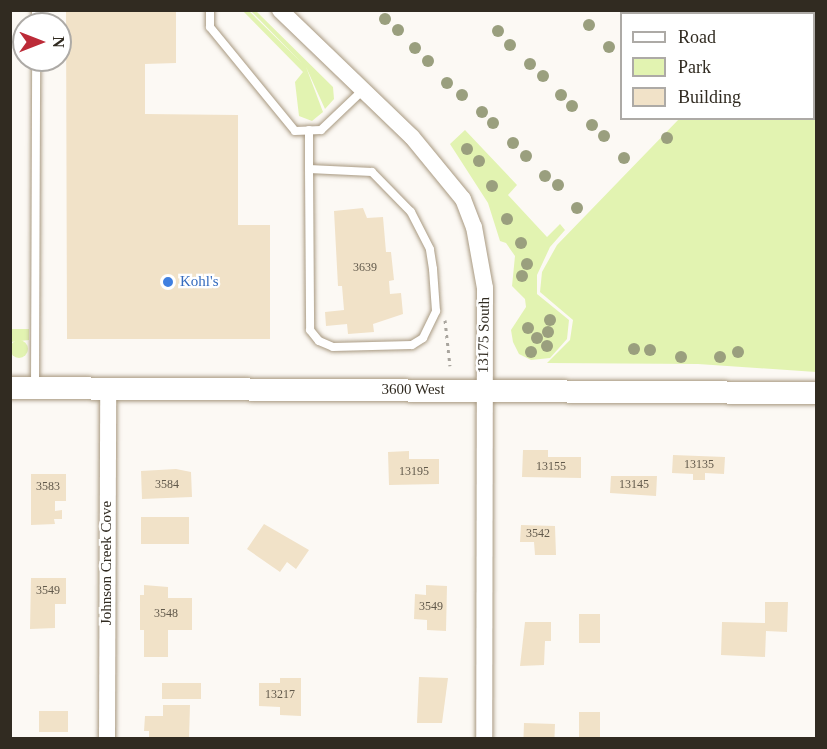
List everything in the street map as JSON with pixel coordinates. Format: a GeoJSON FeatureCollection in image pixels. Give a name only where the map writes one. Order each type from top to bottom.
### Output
{"type":"FeatureCollection","features":[{"type":"Feature","properties":{"kind":"main road","name":"3600 West"},"geometry":{"type":"LineString","coordinates":[[10,388],[816,393]]}},
{"type":"Feature","properties":{"kind":"street","name":"13175 South"},"geometry":{"type":"LineString","coordinates":[[280,10],[412,137],[463,199],[482,260],[484,738]]}},
{"type":"Feature","properties":{"kind":"street","name":"Johnson Creek Cove"},"geometry":{"type":"LineString","coordinates":[[106,738],[108,388]]}},
{"type":"Feature","properties":{"kind":"lane"},"geometry":{"type":"LineString","coordinates":[[210,10],[210,27],[295,131],[321,130],[363,90]]}},
{"type":"Feature","properties":{"kind":"lane"},"geometry":{"type":"LineString","coordinates":[[35,388],[36,72]]}},
{"type":"Feature","properties":{"kind":"lane"},"geometry":{"type":"LineString","coordinates":[[309,130],[309,169],[310,330],[319,341],[333,346],[412,345],[423,338],[436,311],[430,249],[411,212],[372,171],[309,169]]}},
{"type":"Feature","properties":{"kind":"path"},"geometry":{"type":"LineString","coordinates":[[445,316],[450,366]]}},
{"type":"Feature","properties":{"kind":"green space"},"geometry":{"type":"Polygon","coordinates":[[[243,11],[249,11],[302,63],[251,11],[256,11],[333,87],[334,99],[325,109],[306,67],[323,112],[312,121],[299,116],[295,82],[303,72],[243,11]]]}},
{"type":"Feature","properties":{"kind":"green space"},"geometry":{"type":"Polygon","coordinates":[[[680,11],[816,11],[816,372],[698,364],[547,363],[570,340],[573,320],[540,292],[542,272],[557,245],[678,120],[815,120],[815,12],[680,11]]]}},
{"type":"Feature","properties":{"kind":"green space"},"geometry":{"type":"Polygon","coordinates":[[[465,130],[517,185],[508,195],[547,237],[560,224],[565,230],[550,247],[537,275],[537,294],[569,320],[567,339],[550,358],[531,360],[519,354],[513,342],[511,330],[526,307],[525,299],[512,286],[515,256],[506,243],[500,241],[488,203],[450,144],[465,130]]]}},
{"type":"Feature","properties":{"kind":"green space"},"geometry":{"type":"Polygon","coordinates":[[[11,329],[29,329],[29,340],[11,342],[11,329]]]}},
{"type":"Feature","properties":{"kind":"green space"},"geometry":{"type":"Polygon","coordinates":[[[19,340],[25,343],[28,349],[25,355],[19,358],[13,355],[10,349],[13,343],[19,340]]]}},
{"type":"Feature","properties":{"kind":"building","name":"Kohl's"},"geometry":{"type":"Polygon","coordinates":[[[66,10],[176,10],[176,63],[145,64],[145,114],[238,115],[238,225],[270,225],[270,339],[67,339],[66,72],[72,72],[72,12],[66,12],[66,10]]]}},
{"type":"Feature","properties":{"kind":"building"},"geometry":{"type":"Polygon","coordinates":[[[363,208],[367,218],[383,217],[386,252],[391,252],[394,280],[389,281],[390,294],[401,293],[403,314],[373,324],[374,332],[348,334],[347,324],[326,326],[325,312],[344,310],[342,286],[338,286],[334,211],[363,208]]]}},
{"type":"Feature","properties":{"kind":"building"},"geometry":{"type":"Polygon","coordinates":[[[523,450],[548,450],[548,457],[581,457],[581,478],[522,477],[523,450]]]}},
{"type":"Feature","properties":{"kind":"building"},"geometry":{"type":"Polygon","coordinates":[[[409,451],[409,459],[439,459],[439,484],[389,485],[388,452],[409,451]]]}},
{"type":"Feature","properties":{"kind":"building"},"geometry":{"type":"Polygon","coordinates":[[[673,455],[725,457],[724,474],[705,473],[705,480],[693,480],[693,474],[672,473],[673,455]]]}},
{"type":"Feature","properties":{"kind":"building"},"geometry":{"type":"Polygon","coordinates":[[[176,469],[191,472],[192,497],[142,499],[141,471],[176,469]]]}},
{"type":"Feature","properties":{"kind":"building"},"geometry":{"type":"Polygon","coordinates":[[[31,474],[66,474],[66,501],[55,501],[55,511],[62,510],[62,519],[54,519],[55,524],[31,525],[31,474]]]}},
{"type":"Feature","properties":{"kind":"building"},"geometry":{"type":"Polygon","coordinates":[[[611,476],[657,476],[656,496],[610,493],[611,476]]]}},
{"type":"Feature","properties":{"kind":"building"},"geometry":{"type":"Polygon","coordinates":[[[141,517],[189,517],[189,544],[141,544],[141,517]]]}},
{"type":"Feature","properties":{"kind":"building"},"geometry":{"type":"Polygon","coordinates":[[[264,524],[309,550],[296,569],[287,562],[280,572],[247,549],[264,524]]]}},
{"type":"Feature","properties":{"kind":"building"},"geometry":{"type":"Polygon","coordinates":[[[521,525],[555,526],[556,555],[535,555],[534,542],[520,542],[521,525]]]}},
{"type":"Feature","properties":{"kind":"building"},"geometry":{"type":"Polygon","coordinates":[[[31,578],[66,578],[66,604],[55,604],[55,628],[30,629],[31,578]]]}},
{"type":"Feature","properties":{"kind":"building"},"geometry":{"type":"Polygon","coordinates":[[[144,585],[168,587],[168,598],[192,598],[192,630],[168,630],[168,657],[144,657],[144,630],[140,630],[140,595],[144,595],[144,585]]]}},
{"type":"Feature","properties":{"kind":"building"},"geometry":{"type":"Polygon","coordinates":[[[426,585],[447,586],[446,631],[427,630],[427,620],[414,619],[415,594],[426,595],[426,585]]]}},
{"type":"Feature","properties":{"kind":"building"},"geometry":{"type":"Polygon","coordinates":[[[765,602],[788,602],[787,632],[766,631],[765,657],[721,655],[722,622],[765,623],[765,602]]]}},
{"type":"Feature","properties":{"kind":"building"},"geometry":{"type":"Polygon","coordinates":[[[579,614],[600,614],[600,643],[579,643],[579,614]]]}},
{"type":"Feature","properties":{"kind":"building"},"geometry":{"type":"Polygon","coordinates":[[[525,622],[551,622],[551,641],[545,641],[544,665],[520,666],[525,622]]]}},
{"type":"Feature","properties":{"kind":"building"},"geometry":{"type":"Polygon","coordinates":[[[419,677],[448,678],[442,723],[417,723],[419,677]]]}},
{"type":"Feature","properties":{"kind":"building"},"geometry":{"type":"Polygon","coordinates":[[[280,678],[301,678],[301,716],[280,715],[280,707],[259,706],[259,683],[280,683],[280,678]]]}},
{"type":"Feature","properties":{"kind":"building"},"geometry":{"type":"Polygon","coordinates":[[[162,683],[201,683],[201,699],[162,699],[162,683]]]}},
{"type":"Feature","properties":{"kind":"building"},"geometry":{"type":"Polygon","coordinates":[[[163,705],[190,705],[189,738],[149,738],[149,731],[144,731],[145,716],[163,716],[163,705]]]}},
{"type":"Feature","properties":{"kind":"building"},"geometry":{"type":"Polygon","coordinates":[[[39,711],[68,711],[68,732],[39,732],[39,711]]]}},
{"type":"Feature","properties":{"kind":"building"},"geometry":{"type":"Polygon","coordinates":[[[579,712],[600,712],[600,738],[579,738],[579,712]]]}},
{"type":"Feature","properties":{"kind":"building"},"geometry":{"type":"Polygon","coordinates":[[[524,723],[555,724],[554,738],[523,738],[524,723]]]}},
{"type":"Feature","properties":{"kind":"place","name":"Kohl's"},"geometry":{"type":"Point","coordinates":[168,282]}}]}
